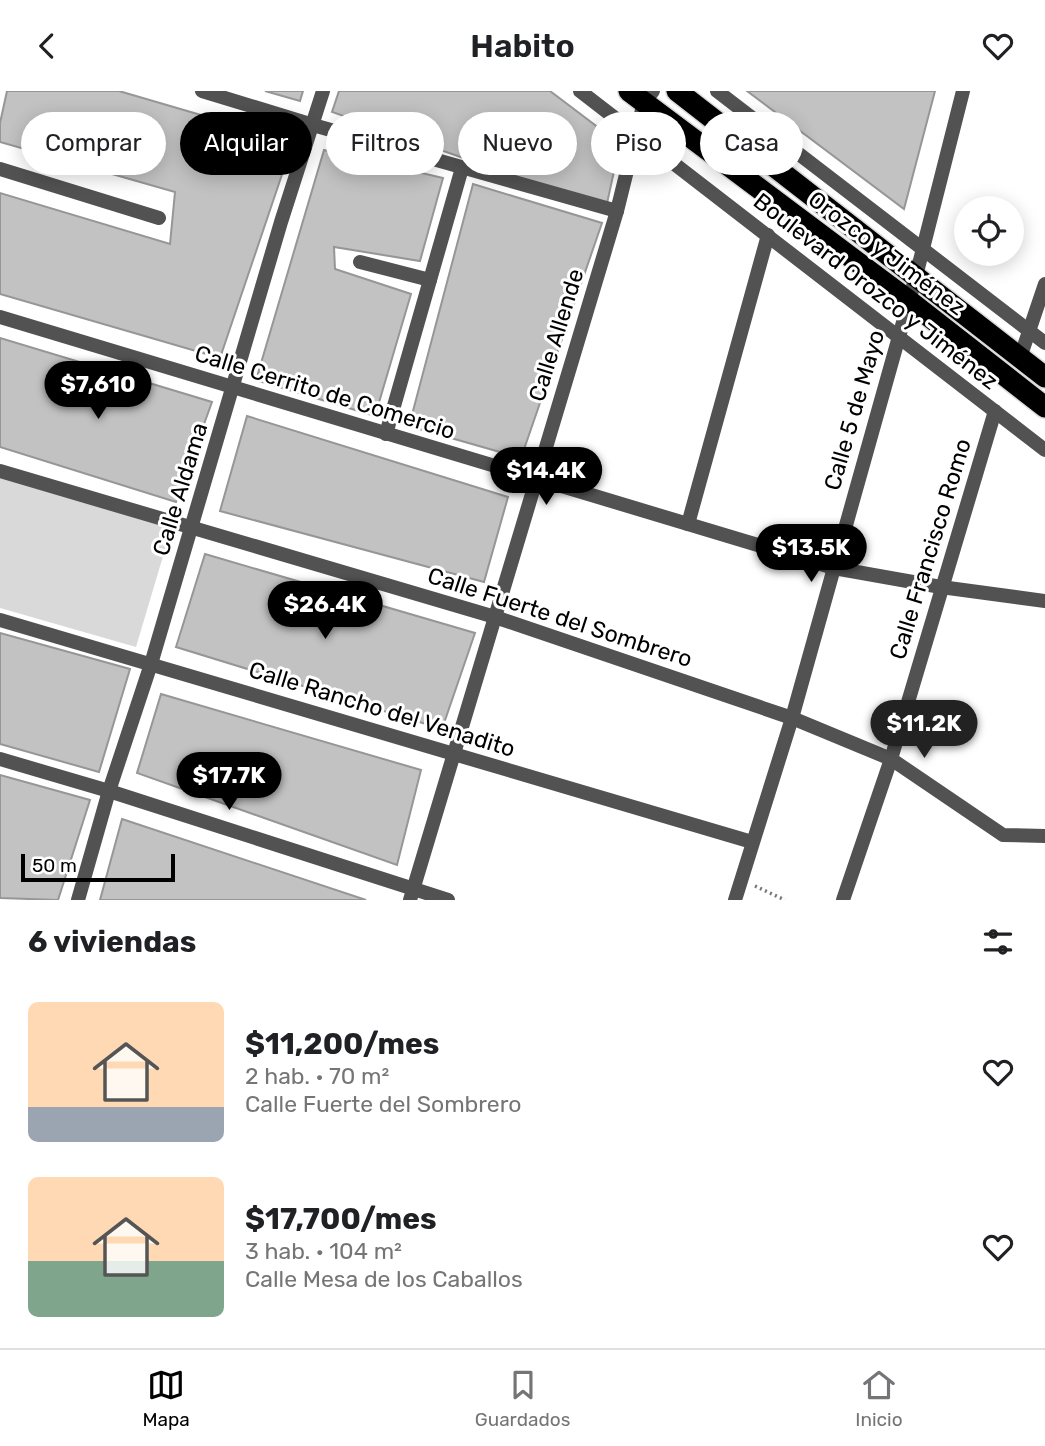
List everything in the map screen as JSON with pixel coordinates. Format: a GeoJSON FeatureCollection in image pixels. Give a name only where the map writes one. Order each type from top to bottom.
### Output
{"type":"FeatureCollection","features":[{"type":"Feature","properties":{"kind":"highway","name":"Orozco y Jiménez"},"geometry":{"type":"LineString","coordinates":[[677,91],[1045,377]]}},
{"type":"Feature","properties":{"kind":"highway","name":"Orozco y Jiménez"},"geometry":{"type":"LineString","coordinates":[[642,95],[1045,407]]}},
{"type":"Feature","properties":{"kind":"street"},"geometry":{"type":"LineString","coordinates":[[202,91],[458,167]]}},
{"type":"Feature","properties":{"kind":"street","name":"Calle Aldama"},"geometry":{"type":"LineString","coordinates":[[78,900],[109,791],[151,664],[234,388],[281,222],[323,91]]}},
{"type":"Feature","properties":{"kind":"street","name":"Boulevard Orozco y Jiménez"},"geometry":{"type":"LineString","coordinates":[[580,91],[608,112]]}},
{"type":"Feature","properties":{"kind":"street","name":"Orozco y Jiménez"},"geometry":{"type":"LineString","coordinates":[[717,91],[1045,343]]}},
{"type":"Feature","properties":{"kind":"street","name":"Calle 5 de Mayo"},"geometry":{"type":"LineString","coordinates":[[735,900],[792,718],[916,276],[963,91]]}},
{"type":"Feature","properties":{"kind":"street"},"geometry":{"type":"LineString","coordinates":[[0,169],[159,218]]}},
{"type":"Feature","properties":{"kind":"street","name":"Boulevard Orozco y Jiménez"},"geometry":{"type":"LineString","coordinates":[[686,172],[1045,450]]}},
{"type":"Feature","properties":{"kind":"street"},"geometry":{"type":"LineString","coordinates":[[386,434],[459,175]]}},
{"type":"Feature","properties":{"kind":"street"},"geometry":{"type":"LineString","coordinates":[[486,175],[617,211]]}},
{"type":"Feature","properties":{"kind":"street","name":"Calle Allende"},"geometry":{"type":"LineString","coordinates":[[411,895],[626,175]]}},
{"type":"Feature","properties":{"kind":"street"},"geometry":{"type":"LineString","coordinates":[[688,524],[768,235]]}},
{"type":"Feature","properties":{"kind":"street"},"geometry":{"type":"LineString","coordinates":[[360,262],[430,280]]}},
{"type":"Feature","properties":{"kind":"street"},"geometry":{"type":"LineString","coordinates":[[1020,358],[1045,284]]}},
{"type":"Feature","properties":{"kind":"street","name":"Calle Cerrito de Comercio"},"geometry":{"type":"LineString","coordinates":[[0,317],[834,568],[941,587],[1045,601]]}},
{"type":"Feature","properties":{"kind":"street","name":"Calle Francisco Romo"},"geometry":{"type":"LineString","coordinates":[[843,900],[891,759],[995,411]]}},
{"type":"Feature","properties":{"kind":"street","name":"Calle Fuerte del Sombrero"},"geometry":{"type":"LineString","coordinates":[[0,471],[495,617],[792,718],[891,759],[1003,835],[1045,836]]}},
{"type":"Feature","properties":{"kind":"street","name":"Calle Rancho del Venadito"},"geometry":{"type":"LineString","coordinates":[[0,620],[752,842]]}},
{"type":"Feature","properties":{"kind":"street"},"geometry":{"type":"LineString","coordinates":[[0,759],[109,791],[411,895],[448,900]]}},
{"type":"Feature","properties":{"kind":"path"},"geometry":{"type":"LineString","coordinates":[[741,880],[785,900]]}},
{"type":"Feature","properties":{"kind":"shaded area"},"geometry":{"type":"Polygon","coordinates":[[[0,476],[172,526],[136,647],[0,608],[0,476]]]}},
{"type":"Feature","properties":{"kind":"building"},"geometry":{"type":"Polygon","coordinates":[[[7,91],[119,91],[191,112],[180,112],[180,175],[282,175],[220,358],[0,294],[0,193],[170,244],[175,192],[116,175],[166,175],[166,112],[21,112],[21,148],[0,142],[0,123],[7,91]]]}},
{"type":"Feature","properties":{"kind":"building"},"geometry":{"type":"Polygon","coordinates":[[[265,91],[303,91],[300,101],[265,91]]]}},
{"type":"Feature","properties":{"kind":"building"},"geometry":{"type":"Polygon","coordinates":[[[339,91],[550,91],[591,122],[591,175],[613,175],[606,208],[512,175],[577,175],[577,112],[458,112],[458,156],[444,151],[444,112],[332,112],[339,91]]]}},
{"type":"Feature","properties":{"kind":"building"},"geometry":{"type":"Polygon","coordinates":[[[747,91],[935,91],[904,209],[803,133],[803,112],[775,112],[747,91]]]}},
{"type":"Feature","properties":{"kind":"building"},"geometry":{"type":"Polygon","coordinates":[[[324,150],[326,175],[430,175],[443,178],[420,261],[334,247],[335,269],[411,294],[375,416],[256,380],[324,150]]]}},
{"type":"Feature","properties":{"kind":"building"},"geometry":{"type":"Polygon","coordinates":[[[473,184],[602,223],[521,458],[409,426],[473,184]]]}},
{"type":"Feature","properties":{"kind":"building"},"geometry":{"type":"Polygon","coordinates":[[[0,338],[212,402],[176,502],[0,447],[0,338]]]}},
{"type":"Feature","properties":{"kind":"building"},"geometry":{"type":"Polygon","coordinates":[[[247,416],[508,497],[484,582],[220,511],[247,416]]]}},
{"type":"Feature","properties":{"kind":"building"},"geometry":{"type":"Polygon","coordinates":[[[205,554],[475,633],[442,729],[176,647],[205,554]]]}},
{"type":"Feature","properties":{"kind":"building"},"geometry":{"type":"Polygon","coordinates":[[[0,633],[130,669],[99,772],[0,744],[0,633]]]}},
{"type":"Feature","properties":{"kind":"building"},"geometry":{"type":"Polygon","coordinates":[[[161,694],[421,770],[397,865],[137,773],[161,694]]]}},
{"type":"Feature","properties":{"kind":"building"},"geometry":{"type":"Polygon","coordinates":[[[0,775],[90,800],[58,900],[0,898],[0,775]]]}},
{"type":"Feature","properties":{"kind":"building"},"geometry":{"type":"Polygon","coordinates":[[[122,819],[366,900],[100,900],[122,819]]]}}]}
